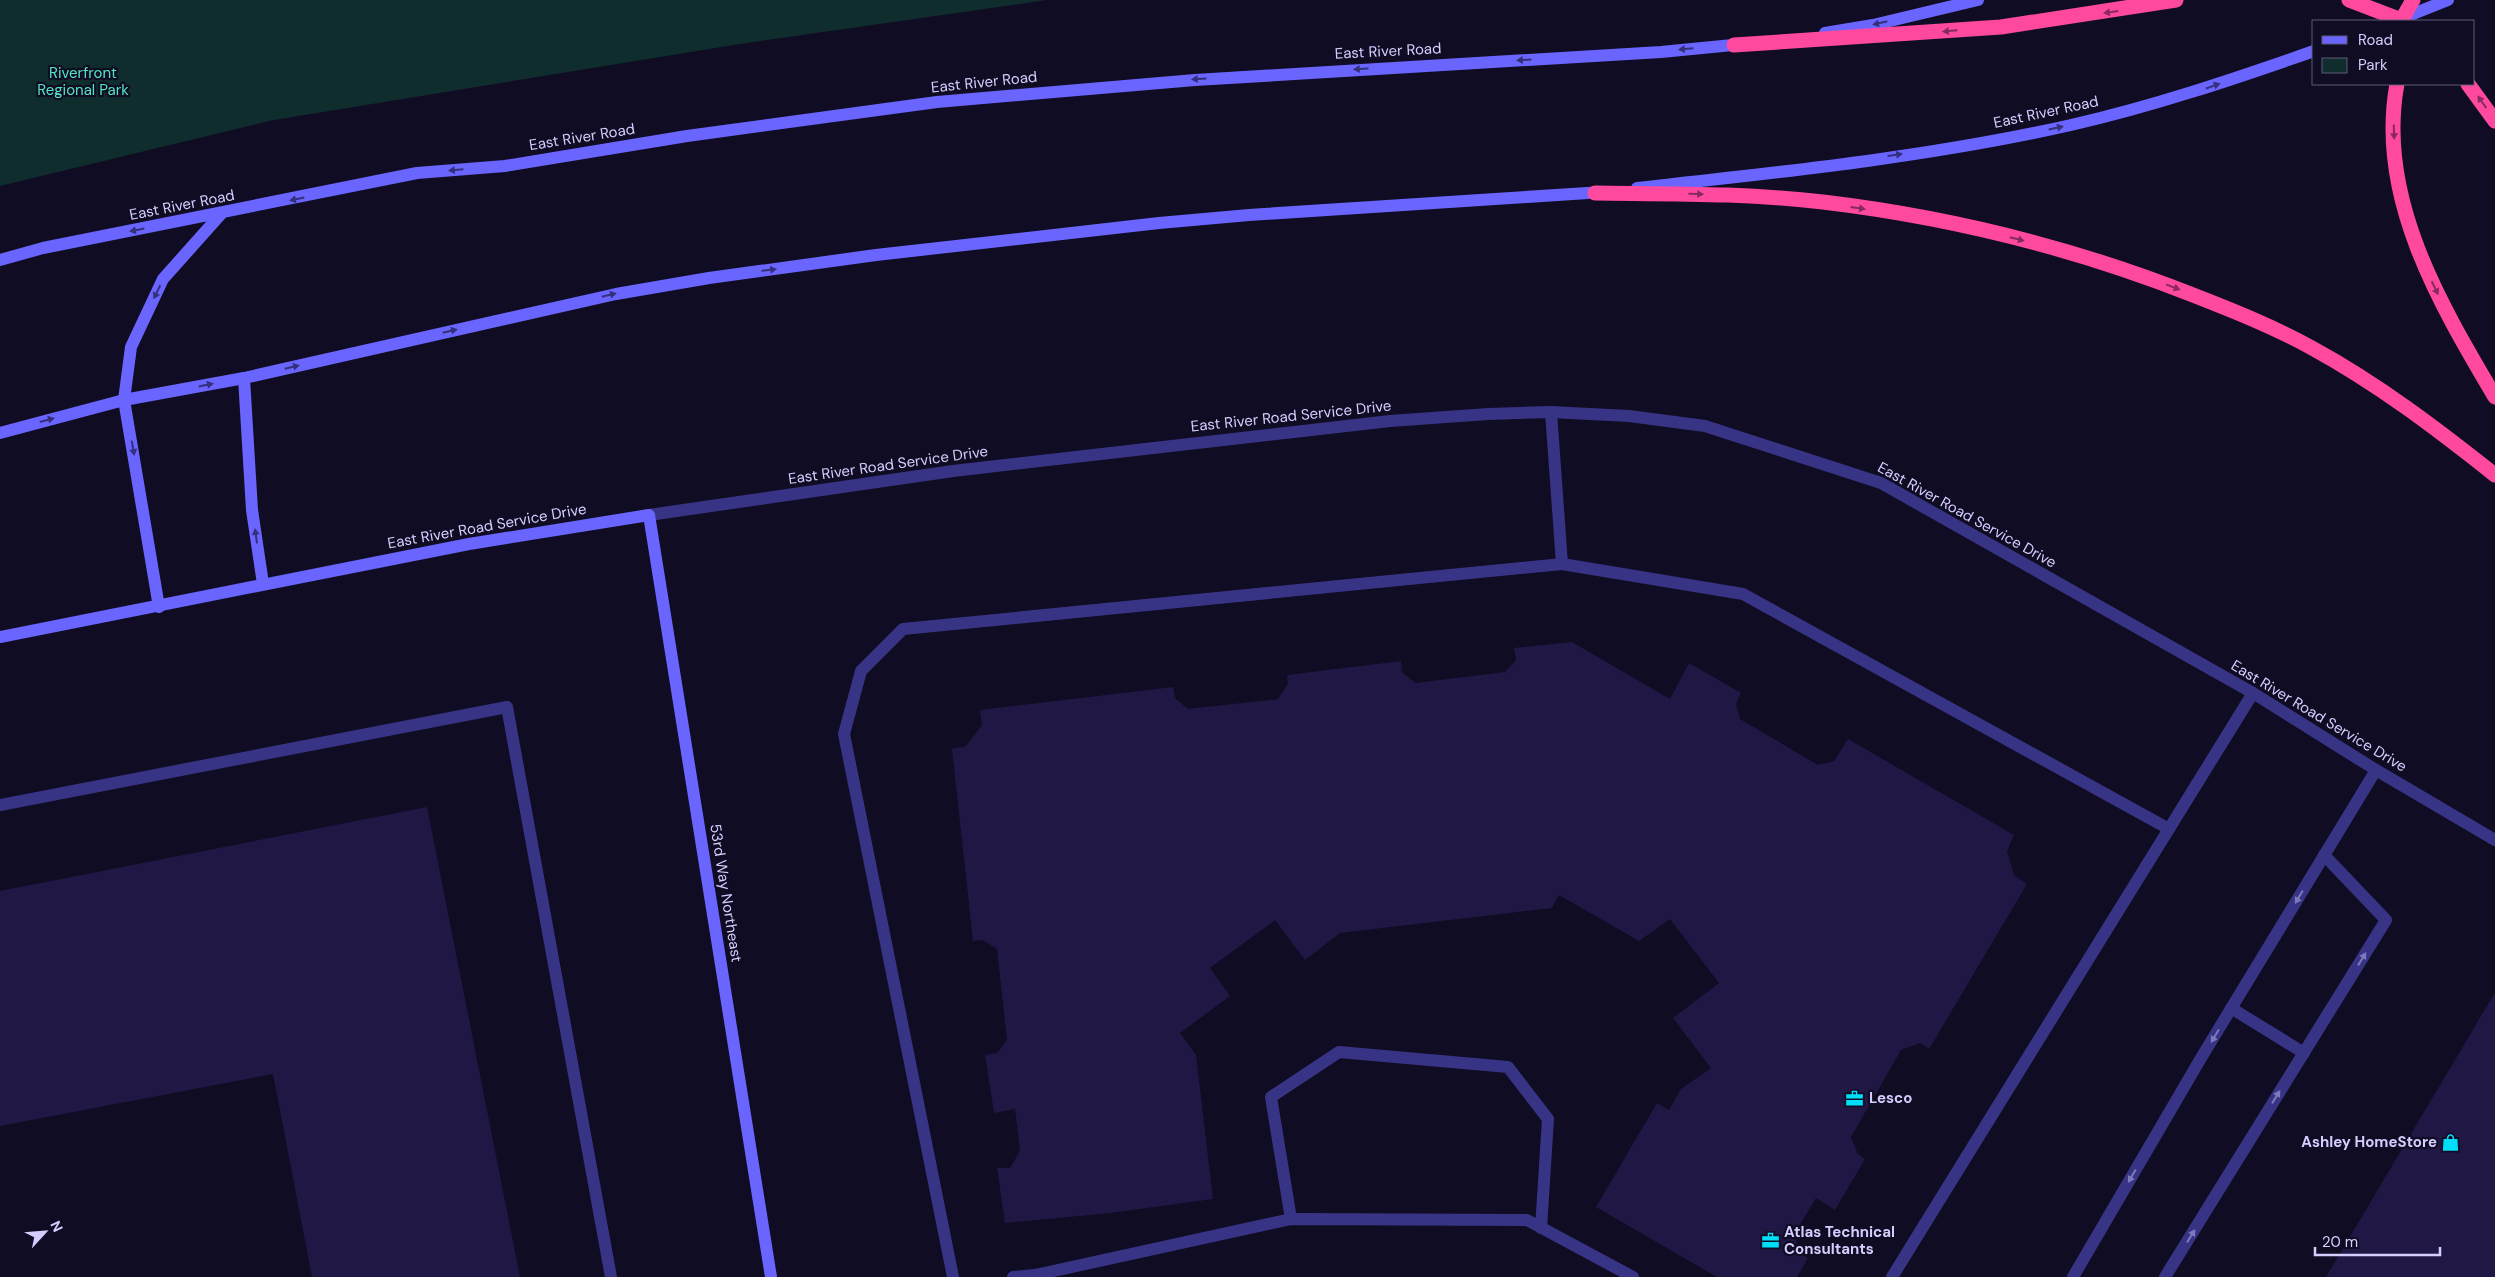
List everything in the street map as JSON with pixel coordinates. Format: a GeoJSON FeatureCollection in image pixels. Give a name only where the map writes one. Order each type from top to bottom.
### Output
{"type":"FeatureCollection","features":[{"type":"Feature","properties":{"kind":"highway"},"geometry":{"type":"LineString","coordinates":[[1734,45],[1891,36],[2000,27],[2176,0]]}},
{"type":"Feature","properties":{"kind":"highway"},"geometry":{"type":"LineString","coordinates":[[2349,0],[2398,20]]}},
{"type":"Feature","properties":{"kind":"highway"},"geometry":{"type":"LineString","coordinates":[[2401,20],[2413,0]]}},
{"type":"Feature","properties":{"kind":"highway"},"geometry":{"type":"LineString","coordinates":[[2397,85],[2393,118],[2394,144],[2398,174],[2411,232],[2422,262],[2456,331],[2495,398]]}},
{"type":"Feature","properties":{"kind":"highway"},"geometry":{"type":"LineString","coordinates":[[2469,85],[2495,121]]}},
{"type":"Feature","properties":{"kind":"highway"},"geometry":{"type":"LineString","coordinates":[[1595,193],[1740,195],[1822,202],[1917,215],[2022,240],[2114,266],[2240,313],[2312,348],[2382,390],[2495,475]]}},
{"type":"Feature","properties":{"kind":"street","name":"East River Road"},"geometry":{"type":"LineString","coordinates":[[0,260],[43,248],[221,214],[417,173],[505,166],[686,136],[937,102],[1231,77],[1574,57],[1734,45],[1798,38],[1873,24],[1978,0]]}},
{"type":"Feature","properties":{"kind":"street"},"geometry":{"type":"LineString","coordinates":[[2402,20],[2448,0]]}},
{"type":"Feature","properties":{"kind":"street","name":"East River Road"},"geometry":{"type":"LineString","coordinates":[[1595,193],[1778,171],[1981,142],[2071,125],[2206,88],[2312,51]]}},
{"type":"Feature","properties":{"kind":"street"},"geometry":{"type":"LineString","coordinates":[[0,433],[124,400],[244,378],[616,294],[876,255],[1249,215],[1595,193]]}},
{"type":"Feature","properties":{"kind":"street"},"geometry":{"type":"LineString","coordinates":[[159,607],[124,400],[131,346],[163,279],[221,214]]}},
{"type":"Feature","properties":{"kind":"street"},"geometry":{"type":"LineString","coordinates":[[244,378],[252,510],[263,584]]}},
{"type":"Feature","properties":{"kind":"street"},"geometry":{"type":"LineString","coordinates":[[1551,412],[1562,564]]}},
{"type":"Feature","properties":{"kind":"street","name":"East River Road Service Drive"},"geometry":{"type":"LineString","coordinates":[[0,637],[469,544],[649,515],[953,471],[1390,421],[1488,414],[1551,412],[1629,416],[1705,426],[1881,482],[2253,693],[2376,770],[2495,840]]}},
{"type":"Feature","properties":{"kind":"street","name":"53rd Way Northeast"},"geometry":{"type":"LineString","coordinates":[[649,515],[771,1277]]}},
{"type":"Feature","properties":{"kind":"street"},"geometry":{"type":"LineString","coordinates":[[953,1277],[844,734],[861,671],[903,629],[1562,564],[1743,594],[2169,829]]}},
{"type":"Feature","properties":{"kind":"street"},"geometry":{"type":"LineString","coordinates":[[1892,1277],[2253,693]]}},
{"type":"Feature","properties":{"kind":"street"},"geometry":{"type":"LineString","coordinates":[[0,805],[508,707],[610,1277]]}},
{"type":"Feature","properties":{"kind":"street"},"geometry":{"type":"LineString","coordinates":[[2073,1277],[2231,1008],[2376,770]]}},
{"type":"Feature","properties":{"kind":"street"},"geometry":{"type":"LineString","coordinates":[[2165,1277],[2386,920],[2324,855]]}},
{"type":"Feature","properties":{"kind":"street"},"geometry":{"type":"LineString","coordinates":[[2231,1008],[2304,1053]]}},
{"type":"Feature","properties":{"kind":"street"},"geometry":{"type":"LineString","coordinates":[[1291,1219],[1271,1097],[1339,1052],[1508,1067],[1548,1119],[1541,1228]]}},
{"type":"Feature","properties":{"kind":"street"},"geometry":{"type":"LineString","coordinates":[[1013,1277],[1035,1274],[1291,1219],[1527,1220],[1632,1277]]}},
{"type":"Feature","properties":{"kind":"green space","name":"Riverfront Regional Park"},"geometry":{"type":"Polygon","coordinates":[[[0,0],[1047,0],[740,44],[274,120],[0,186],[0,0]]]}},
{"type":"Feature","properties":{"kind":"building"},"geometry":{"type":"Polygon","coordinates":[[[1572,642],[1670,699],[1689,663],[1741,693],[1736,704],[1740,719],[1818,765],[1834,761],[1848,739],[2014,835],[2007,851],[2014,875],[2027,884],[1929,1049],[1920,1043],[1901,1050],[1851,1137],[1858,1154],[1865,1159],[1835,1210],[1816,1198],[1794,1235],[1799,1252],[1808,1258],[1797,1277],[1717,1277],[1596,1207],[1657,1103],[1669,1110],[1681,1089],[1711,1068],[1673,1018],[1719,983],[1670,919],[1639,941],[1559,895],[1552,908],[1340,933],[1305,960],[1275,920],[1210,968],[1230,996],[1180,1033],[1196,1055],[1213,1199],[1110,1213],[1005,1223],[997,1168],[1010,1168],[1020,1151],[1015,1109],[994,1113],[985,1055],[997,1053],[1007,1040],[997,949],[983,940],[973,941],[952,749],[966,746],[982,725],[980,710],[1173,687],[1175,698],[1188,709],[1278,699],[1288,684],[1287,675],[1401,661],[1402,672],[1415,683],[1505,672],[1516,660],[1514,648],[1572,642]]]}},
{"type":"Feature","properties":{"kind":"building"},"geometry":{"type":"Polygon","coordinates":[[[427,807],[520,1277],[312,1277],[273,1074],[0,1126],[0,891],[427,807]]]}},
{"type":"Feature","properties":{"kind":"building","name":"Ashley HomeStore"},"geometry":{"type":"Polygon","coordinates":[[[2495,993],[2495,1277],[2326,1277],[2487,1006],[2495,993]]]}},
{"type":"Feature","properties":{"kind":"place","name":"Lesco"},"geometry":{"type":"Point","coordinates":[1855,1098]}},
{"type":"Feature","properties":{"kind":"place","name":"Ashley HomeStore"},"geometry":{"type":"Point","coordinates":[2451,1142]}},
{"type":"Feature","properties":{"kind":"place","name":"Atlas Technical Consultants"},"geometry":{"type":"Point","coordinates":[1770,1241]}}]}
